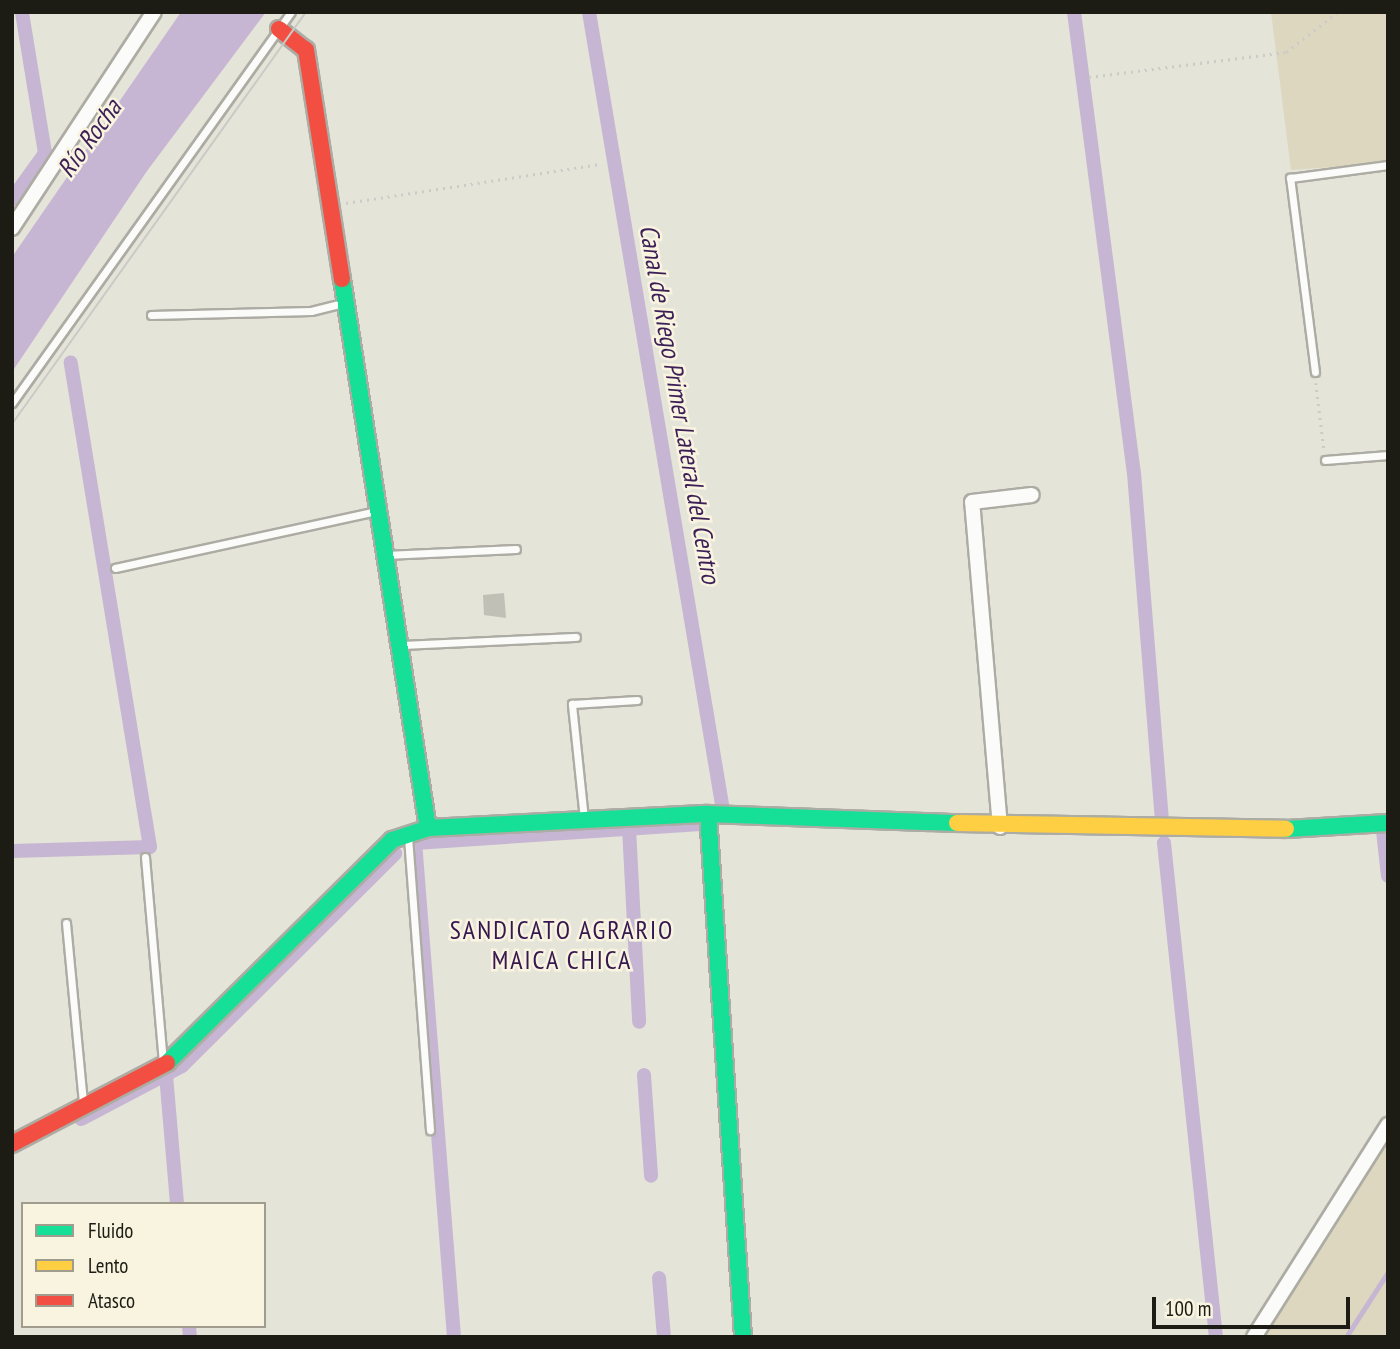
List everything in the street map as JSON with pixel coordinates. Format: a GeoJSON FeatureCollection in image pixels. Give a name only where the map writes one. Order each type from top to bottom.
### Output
{"type":"FeatureCollection","features":[{"type":"Feature","properties":{"kind":"street"},"geometry":{"type":"LineString","coordinates":[[12,228],[154,12]]}},
{"type":"Feature","properties":{"kind":"street"},"geometry":{"type":"LineString","coordinates":[[279,29],[306,50],[381,555],[399,645],[428,828]]}},
{"type":"Feature","properties":{"kind":"street"},"geometry":{"type":"LineString","coordinates":[[1000,827],[972,502],[1032,495]]}},
{"type":"Feature","properties":{"kind":"street"},"geometry":{"type":"LineString","coordinates":[[708,814],[743,1337]]}},
{"type":"Feature","properties":{"kind":"street"},"geometry":{"type":"LineString","coordinates":[[12,1144],[163,1066],[379,853],[408,833],[428,828],[708,814],[1000,827],[1230,833],[1388,823]]}},
{"type":"Feature","properties":{"kind":"street"},"geometry":{"type":"LineString","coordinates":[[1254,1337],[1388,1125]]}},
{"type":"Feature","properties":{"kind":"lane"},"geometry":{"type":"LineString","coordinates":[[12,403],[291,12]]}},
{"type":"Feature","properties":{"kind":"lane"},"geometry":{"type":"LineString","coordinates":[[1315,372],[1290,178],[1388,165]]}},
{"type":"Feature","properties":{"kind":"lane"},"geometry":{"type":"LineString","coordinates":[[151,315],[311,311],[344,303]]}},
{"type":"Feature","properties":{"kind":"lane"},"geometry":{"type":"LineString","coordinates":[[1325,460],[1388,455]]}},
{"type":"Feature","properties":{"kind":"lane"},"geometry":{"type":"LineString","coordinates":[[115,568],[376,511]]}},
{"type":"Feature","properties":{"kind":"lane"},"geometry":{"type":"LineString","coordinates":[[381,555],[516,549]]}},
{"type":"Feature","properties":{"kind":"lane"},"geometry":{"type":"LineString","coordinates":[[399,645],[576,637]]}},
{"type":"Feature","properties":{"kind":"lane"},"geometry":{"type":"LineString","coordinates":[[584,820],[572,704],[638,699]]}},
{"type":"Feature","properties":{"kind":"lane"},"geometry":{"type":"LineString","coordinates":[[408,833],[430,1130]]}},
{"type":"Feature","properties":{"kind":"lane"},"geometry":{"type":"LineString","coordinates":[[145,857],[163,1066]]}},
{"type":"Feature","properties":{"kind":"lane"},"geometry":{"type":"LineString","coordinates":[[66,923],[83,1108]]}},
{"type":"Feature","properties":{"kind":"path"},"geometry":{"type":"LineString","coordinates":[[1089,77],[1286,52],[1338,12]]}},
{"type":"Feature","properties":{"kind":"path"},"geometry":{"type":"LineString","coordinates":[[329,206],[602,164]]}},
{"type":"Feature","properties":{"kind":"path"},"geometry":{"type":"LineString","coordinates":[[1315,372],[1325,460]]}},
{"type":"Feature","properties":{"kind":"shaded area"},"geometry":{"type":"Polygon","coordinates":[[[181,12],[266,12],[147,171],[12,372],[12,257],[181,12]]]}},
{"type":"Feature","properties":{"kind":"shaded area"},"geometry":{"type":"Polygon","coordinates":[[[1271,12],[1388,12],[1388,163],[1291,170],[1271,12]]]}},
{"type":"Feature","properties":{"kind":"shaded area"},"geometry":{"type":"Polygon","coordinates":[[[1388,1141],[1388,1337],[1261,1337],[1388,1141]]]}},
{"type":"Feature","properties":{"kind":"building"},"geometry":{"type":"Polygon","coordinates":[[[504,593],[506,618],[484,615],[483,595],[504,593]]]}},
{"type":"Feature","properties":{"kind":"waterway","name":"Río Rocha"},"geometry":{"type":"LineString","coordinates":[[12,199],[45,153],[22,12]]}},
{"type":"Feature","properties":{"kind":"waterway","name":"Canal de Riego Primer Lateral del Centro"},"geometry":{"type":"LineString","coordinates":[[589,12],[722,804]]}},
{"type":"Feature","properties":{"kind":"waterway"},"geometry":{"type":"LineString","coordinates":[[1074,12],[1134,473],[1162,818]]}},
{"type":"Feature","properties":{"kind":"waterway"},"geometry":{"type":"LineString","coordinates":[[12,851],[150,847],[71,362]]}},
{"type":"Feature","properties":{"kind":"waterway"},"geometry":{"type":"LineString","coordinates":[[454,1337],[415,843],[700,824]]}},
{"type":"Feature","properties":{"kind":"waterway"},"geometry":{"type":"LineString","coordinates":[[629,828],[639,1022]]}},
{"type":"Feature","properties":{"kind":"waterway"},"geometry":{"type":"LineString","coordinates":[[1388,831],[1383,831],[1388,876]]}},
{"type":"Feature","properties":{"kind":"waterway"},"geometry":{"type":"LineString","coordinates":[[1164,843],[1216,1337]]}},
{"type":"Feature","properties":{"kind":"waterway","name":"Canal de Riego Primer Lateral del Centro"},"geometry":{"type":"LineString","coordinates":[[81,1119],[182,1066],[395,854]]}},
{"type":"Feature","properties":{"kind":"waterway"},"geometry":{"type":"LineString","coordinates":[[166,1075],[177,1202]]}},
{"type":"Feature","properties":{"kind":"waterway"},"geometry":{"type":"LineString","coordinates":[[644,1075],[651,1176]]}},
{"type":"Feature","properties":{"kind":"waterway"},"geometry":{"type":"LineString","coordinates":[[1348,1334],[1388,1272]]}},
{"type":"Feature","properties":{"kind":"waterway"},"geometry":{"type":"LineString","coordinates":[[659,1278],[664,1337]]}},
{"type":"Feature","properties":{"kind":"waterway"},"geometry":{"type":"LineString","coordinates":[[189,1328],[190,1337]]}},
{"type":"Feature","properties":{"kind":"tram line"},"geometry":{"type":"LineString","coordinates":[[12,424],[306,12]]}},
{"type":"Feature","properties":{"kind":"traffic: fast"},"geometry":{"type":"LineString","coordinates":[[342,279],[428,828]]}},
{"type":"Feature","properties":{"kind":"traffic: fast"},"geometry":{"type":"LineString","coordinates":[[708,814],[743,1337]]}},
{"type":"Feature","properties":{"kind":"traffic: fast"},"geometry":{"type":"LineString","coordinates":[[167,1063],[392,840],[428,828],[708,814],[957,823]]}},
{"type":"Feature","properties":{"kind":"traffic: fast"},"geometry":{"type":"LineString","coordinates":[[1286,829],[1388,823]]}},
{"type":"Feature","properties":{"kind":"traffic: slow"},"geometry":{"type":"LineString","coordinates":[[957,823],[1286,829]]}},
{"type":"Feature","properties":{"kind":"traffic: jam"},"geometry":{"type":"LineString","coordinates":[[279,29],[306,50],[342,279]]}},
{"type":"Feature","properties":{"kind":"traffic: jam"},"geometry":{"type":"LineString","coordinates":[[12,1144],[167,1063]]}},
{"type":"Feature","properties":{"kind":"district","name":"SANDICATO AGRARIO MAICA CHICA"},"geometry":{"type":"Point","coordinates":[562,945]}}]}
